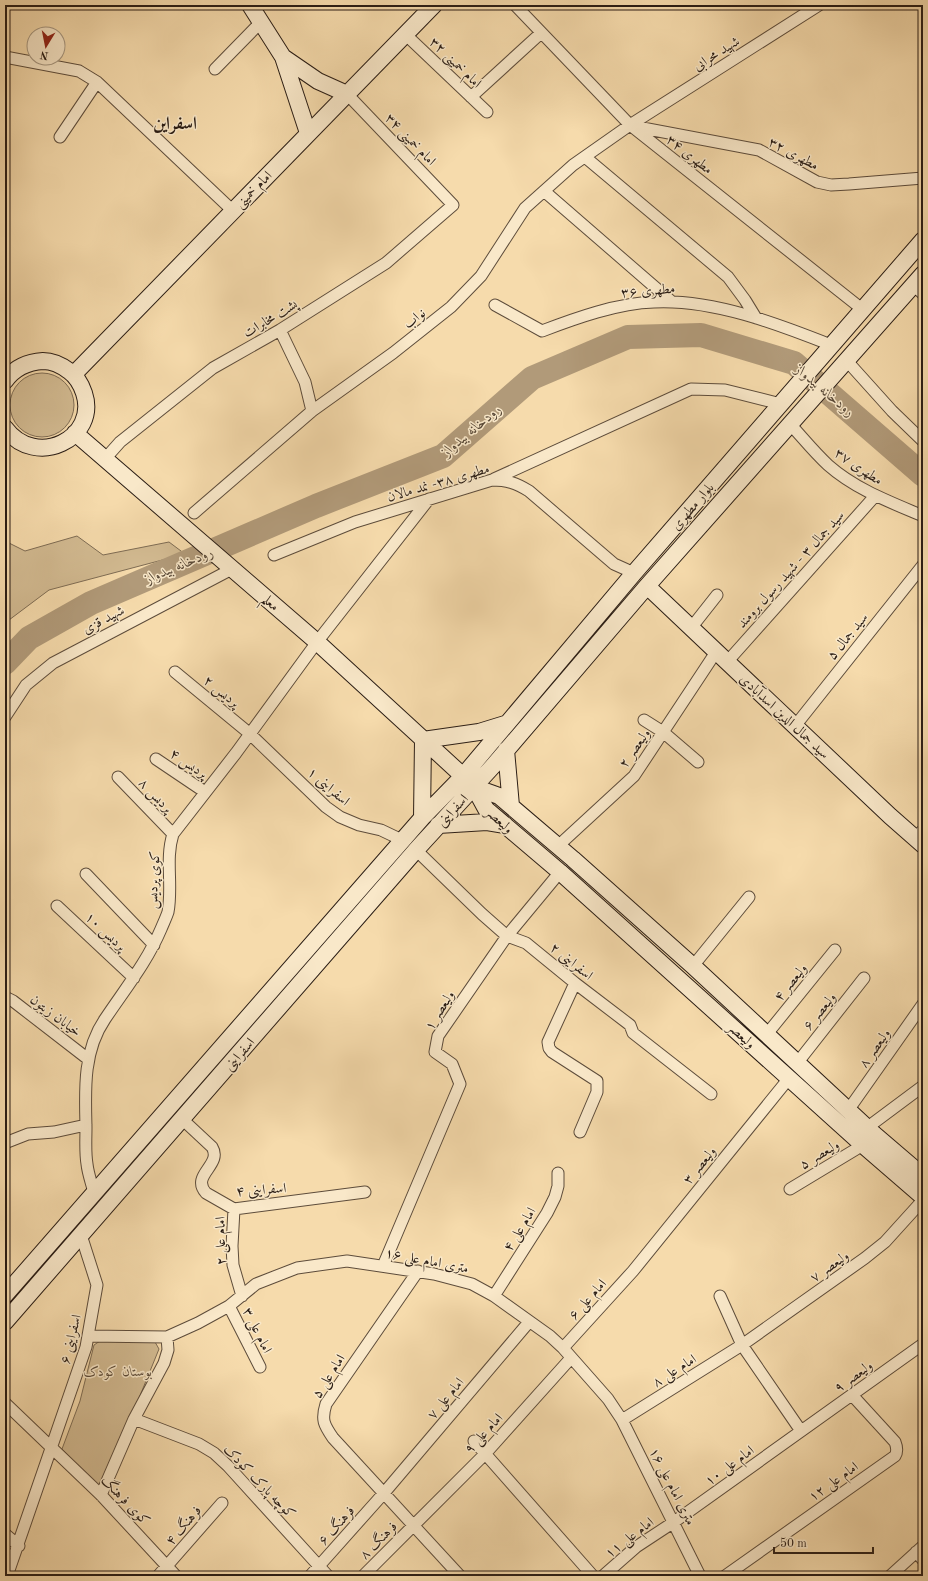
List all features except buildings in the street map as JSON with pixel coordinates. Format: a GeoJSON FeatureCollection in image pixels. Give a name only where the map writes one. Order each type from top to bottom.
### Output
{"type":"FeatureCollection","features":[{"type":"Feature","properties":{"kind":"main road"},"geometry":{"type":"LineString","coordinates":[[250,5],[283,57],[308,133]]}},
{"type":"Feature","properties":{"kind":"main road","name":"امام خمینی"},"geometry":{"type":"LineString","coordinates":[[74,374],[232,210],[434,5]]}},
{"type":"Feature","properties":{"kind":"main road"},"geometry":{"type":"LineString","coordinates":[[283,57],[318,81],[346,94]]}},
{"type":"Feature","properties":{"kind":"main road","name":"بلوار مطهری"},"geometry":{"type":"LineString","coordinates":[[469,781],[505,724],[828,348],[923,240]]}},
{"type":"Feature","properties":{"kind":"main road","name":"بلوار مطهری"},"geometry":{"type":"LineString","coordinates":[[469,781],[506,750],[805,406],[920,284]]}},
{"type":"Feature","properties":{"kind":"main road"},"geometry":{"type":"LineString","coordinates":[[6,377],[20,367],[33,362],[48,361],[62,366],[74,374],[81,385],[85,397],[85,410],[82,422],[75,433],[64,442],[50,448],[36,448],[22,444],[7,434]]}},
{"type":"Feature","properties":{"kind":"main road"},"geometry":{"type":"LineString","coordinates":[[809,371],[824,385]]}},
{"type":"Feature","properties":{"kind":"main road","name":"معلم"},"geometry":{"type":"LineString","coordinates":[[75,433],[104,460],[317,642],[469,781]]}},
{"type":"Feature","properties":{"kind":"main road","name":"سید جمال الدین اسدآبادی"},"geometry":{"type":"LineString","coordinates":[[647,586],[795,726],[920,838]]}},
{"type":"Feature","properties":{"kind":"main road"},"geometry":{"type":"LineString","coordinates":[[422,818],[423,740],[479,732],[505,724]]}},
{"type":"Feature","properties":{"kind":"main road"},"geometry":{"type":"LineString","coordinates":[[506,750],[511,806]]}},
{"type":"Feature","properties":{"kind":"main road","name":"ولیعصر"},"geometry":{"type":"LineString","coordinates":[[469,781],[499,796],[573,859],[693,966],[849,1109],[868,1135],[923,1196]]}},
{"type":"Feature","properties":{"kind":"main road","name":"ولیعصر"},"geometry":{"type":"LineString","coordinates":[[469,781],[486,809],[560,872],[790,1077],[923,1176]]}},
{"type":"Feature","properties":{"kind":"main road","name":"اسفراینی"},"geometry":{"type":"LineString","coordinates":[[5,1295],[402,840],[422,818],[469,781]]}},
{"type":"Feature","properties":{"kind":"main road","name":"اسفراینی"},"geometry":{"type":"LineString","coordinates":[[5,1322],[438,825],[469,781]]}},
{"type":"Feature","properties":{"kind":"main road"},"geometry":{"type":"LineString","coordinates":[[438,825],[487,822],[504,825]]}},
{"type":"Feature","properties":{"kind":"main road"},"geometry":{"type":"LineString","coordinates":[[560,872],[573,859]]}},
{"type":"Feature","properties":{"kind":"main road"},"geometry":{"type":"LineString","coordinates":[[350,901],[359,900],[362,903],[363,911]]}},
{"type":"Feature","properties":{"kind":"street","name":"مطهری ۳۴"},"geometry":{"type":"LineString","coordinates":[[515,5],[630,126],[862,309]]}},
{"type":"Feature","properties":{"kind":"street","name":"شهید محرابی"},"geometry":{"type":"LineString","coordinates":[[630,126],[820,5]]}},
{"type":"Feature","properties":{"kind":"street"},"geometry":{"type":"LineString","coordinates":[[215,69],[261,22]]}},
{"type":"Feature","properties":{"kind":"street"},"geometry":{"type":"LineString","coordinates":[[471,97],[541,33]]}},
{"type":"Feature","properties":{"kind":"street","name":"امام خمینی ۳۲"},"geometry":{"type":"LineString","coordinates":[[405,34],[487,112]]}},
{"type":"Feature","properties":{"kind":"street"},"geometry":{"type":"LineString","coordinates":[[5,57],[79,71],[97,82],[232,210]]}},
{"type":"Feature","properties":{"kind":"street"},"geometry":{"type":"LineString","coordinates":[[60,137],[97,82]]}},
{"type":"Feature","properties":{"kind":"street","name":"امام خمینی ۳۴"},"geometry":{"type":"LineString","coordinates":[[346,94],[453,205]]}},
{"type":"Feature","properties":{"kind":"street","name":"نواب"},"geometry":{"type":"LineString","coordinates":[[194,513],[312,411],[393,353],[451,307],[481,276],[525,208],[573,165],[630,126]]}},
{"type":"Feature","properties":{"kind":"street","name":"مطهری ۳۲"},"geometry":{"type":"LineString","coordinates":[[630,126],[759,150],[817,182],[831,185],[923,178]]}},
{"type":"Feature","properties":{"kind":"street"},"geometry":{"type":"LineString","coordinates":[[585,157],[728,277],[756,318]]}},
{"type":"Feature","properties":{"kind":"street"},"geometry":{"type":"LineString","coordinates":[[544,191],[672,302]]}},
{"type":"Feature","properties":{"kind":"street","name":"پشت مخابرات"},"geometry":{"type":"LineString","coordinates":[[104,460],[120,442],[213,368],[280,330],[386,263],[453,205]]}},
{"type":"Feature","properties":{"kind":"street","name":"مطهری ۳۶"},"geometry":{"type":"LineString","coordinates":[[495,305],[542,331],[573,319],[615,308],[654,302],[684,303],[730,311],[785,327],[828,348]]}},
{"type":"Feature","properties":{"kind":"street"},"geometry":{"type":"LineString","coordinates":[[280,330],[305,382],[312,411]]}},
{"type":"Feature","properties":{"kind":"street"},"geometry":{"type":"LineString","coordinates":[[844,364],[923,442]]}},
{"type":"Feature","properties":{"kind":"street"},"geometry":{"type":"LineString","coordinates":[[492,480],[691,389],[726,390],[781,404]]}},
{"type":"Feature","properties":{"kind":"street","name":"مطهری ۳۷"},"geometry":{"type":"LineString","coordinates":[[790,424],[828,465],[847,479],[875,496],[923,516]]}},
{"type":"Feature","properties":{"kind":"street","name":"مطهری ۳۸- نمد مالان"},"geometry":{"type":"LineString","coordinates":[[274,555],[355,522],[492,480],[504,480],[516,483],[529,491],[614,564],[634,573]]}},
{"type":"Feature","properties":{"kind":"street","name":"سید جمال ۳ - شهید رسول برومند"},"geometry":{"type":"LineString","coordinates":[[722,657],[875,496]]}},
{"type":"Feature","properties":{"kind":"street","name":"کوی پردیس"},"geometry":{"type":"LineString","coordinates":[[94,1193],[87,1164],[85,1097],[88,1059],[93,1039],[154,945],[168,912],[170,884],[169,857],[170,842],[173,834],[317,642],[429,499]]}},
{"type":"Feature","properties":{"kind":"street","name":"سید جمال ۵"},"geometry":{"type":"LineString","coordinates":[[795,726],[923,565]]}},
{"type":"Feature","properties":{"kind":"street","name":"شهید قزی"},"geometry":{"type":"LineString","coordinates":[[5,717],[26,685],[53,662],[232,569]]}},
{"type":"Feature","properties":{"kind":"street"},"geometry":{"type":"LineString","coordinates":[[691,628],[717,595]]}},
{"type":"Feature","properties":{"kind":"street","name":"ولیعصر ۲"},"geometry":{"type":"LineString","coordinates":[[558,846],[634,776],[663,732],[722,657]]}},
{"type":"Feature","properties":{"kind":"street","name":"پردیس ۲"},"geometry":{"type":"LineString","coordinates":[[175,672],[249,733]]}},
{"type":"Feature","properties":{"kind":"street"},"geometry":{"type":"LineString","coordinates":[[644,720],[663,732],[698,762]]}},
{"type":"Feature","properties":{"kind":"street","name":"اسفراینی ۱"},"geometry":{"type":"LineString","coordinates":[[249,733],[326,807],[340,817],[360,825],[381,830],[402,840]]}},
{"type":"Feature","properties":{"kind":"street","name":"پردیس ۴"},"geometry":{"type":"LineString","coordinates":[[156,759],[205,792]]}},
{"type":"Feature","properties":{"kind":"street","name":"پردیس ۸"},"geometry":{"type":"LineString","coordinates":[[118,777],[173,834]]}},
{"type":"Feature","properties":{"kind":"street","name":"اسفراینی ۲"},"geometry":{"type":"LineString","coordinates":[[416,850],[507,936],[526,943],[630,1025],[633,1033],[711,1094]]}},
{"type":"Feature","properties":{"kind":"street","name":"ولیعصر ۱"},"geometry":{"type":"LineString","coordinates":[[383,1266],[460,1084],[452,1064],[435,1052],[438,1036],[507,936],[560,872]]}},
{"type":"Feature","properties":{"kind":"street"},"geometry":{"type":"LineString","coordinates":[[86,874],[154,945]]}},
{"type":"Feature","properties":{"kind":"street"},"geometry":{"type":"LineString","coordinates":[[693,966],[749,897]]}},
{"type":"Feature","properties":{"kind":"street","name":"پردیس ۱۰"},"geometry":{"type":"LineString","coordinates":[[57,906],[134,978]]}},
{"type":"Feature","properties":{"kind":"street","name":"ولیعصر ۴"},"geometry":{"type":"LineString","coordinates":[[767,1034],[835,950]]}},
{"type":"Feature","properties":{"kind":"street","name":"ولیعصر ۶"},"geometry":{"type":"LineString","coordinates":[[798,1062],[864,978]]}},
{"type":"Feature","properties":{"kind":"street"},"geometry":{"type":"LineString","coordinates":[[575,983],[548,1042],[549,1048],[552,1052],[597,1081],[597,1092],[580,1132]]}},
{"type":"Feature","properties":{"kind":"street","name":"خیابان زیتون"},"geometry":{"type":"LineString","coordinates":[[5,997],[88,1059]]}},
{"type":"Feature","properties":{"kind":"street","name":"ولیعصر ۸"},"geometry":{"type":"LineString","coordinates":[[849,1109],[923,1004]]}},
{"type":"Feature","properties":{"kind":"street","name":"ولیعصر ۳"},"geometry":{"type":"LineString","coordinates":[[633,1271],[790,1077]]}},
{"type":"Feature","properties":{"kind":"street","name":"ولیعصر ۵"},"geometry":{"type":"LineString","coordinates":[[790,1189],[868,1135],[923,1086]]}},
{"type":"Feature","properties":{"kind":"street","name":"اسفراینی ۴"},"geometry":{"type":"LineString","coordinates":[[182,1119],[212,1147],[214,1151],[215,1156],[213,1161],[202,1180],[201,1184],[203,1189],[234,1208],[365,1192]]}},
{"type":"Feature","properties":{"kind":"street"},"geometry":{"type":"LineString","coordinates":[[5,1143],[28,1134],[54,1132],[86,1125]]}},
{"type":"Feature","properties":{"kind":"street","name":"امام علی ۴"},"geometry":{"type":"LineString","coordinates":[[494,1296],[555,1198],[558,1186],[558,1173]]}},
{"type":"Feature","properties":{"kind":"street","name":"ولیعصر ۷"},"geometry":{"type":"LineString","coordinates":[[742,1345],[865,1258],[885,1242],[923,1200]]}},
{"type":"Feature","properties":{"kind":"street","name":"امام علی ۲"},"geometry":{"type":"LineString","coordinates":[[234,1208],[232,1246],[233,1265],[242,1296]]}},
{"type":"Feature","properties":{"kind":"street","name":"اسفراینی ۶"},"geometry":{"type":"LineString","coordinates":[[10,1575],[86,1348],[97,1285],[80,1235]]}},
{"type":"Feature","properties":{"kind":"street","name":"۱۶ متری امام علی"},"geometry":{"type":"LineString","coordinates":[[88,1336],[167,1337],[198,1323],[229,1306],[256,1284],[297,1268],[346,1261],[418,1271],[472,1284],[494,1296],[550,1336],[563,1348],[608,1399],[622,1420],[700,1576]]}},
{"type":"Feature","properties":{"kind":"street","name":"امام علی ۵"},"geometry":{"type":"LineString","coordinates":[[384,1493],[333,1438],[326,1428],[323,1420],[323,1412],[326,1404],[418,1271]]}},
{"type":"Feature","properties":{"kind":"street","name":"امام علی ۶"},"geometry":{"type":"LineString","coordinates":[[563,1348],[633,1271]]}},
{"type":"Feature","properties":{"kind":"street"},"geometry":{"type":"LineString","coordinates":[[5,1282],[25,1272]]}},
{"type":"Feature","properties":{"kind":"street"},"geometry":{"type":"LineString","coordinates":[[720,1296],[742,1345],[801,1431]]}},
{"type":"Feature","properties":{"kind":"street","name":"امام علی ۳"},"geometry":{"type":"LineString","coordinates":[[229,1306],[260,1367]]}},
{"type":"Feature","properties":{"kind":"street","name":"امام علی ۷"},"geometry":{"type":"LineString","coordinates":[[384,1493],[530,1322]]}},
{"type":"Feature","properties":{"kind":"street"},"geometry":{"type":"LineString","coordinates":[[101,1495],[134,1418],[164,1363],[168,1350],[167,1337]]}},
{"type":"Feature","properties":{"kind":"street","name":"ولیعصر ۹"},"geometry":{"type":"LineString","coordinates":[[801,1431],[923,1344]]}},
{"type":"Feature","properties":{"kind":"street","name":"امام علی ۸"},"geometry":{"type":"LineString","coordinates":[[622,1420],[742,1345]]}},
{"type":"Feature","properties":{"kind":"street","name":"امام علی ۹"},"geometry":{"type":"LineString","coordinates":[[414,1525],[485,1454],[571,1358]]}},
{"type":"Feature","properties":{"kind":"street","name":"امام علی ۱۲"},"geometry":{"type":"LineString","coordinates":[[725,1576],[895,1456],[897,1452],[895,1442],[852,1395]]}},
{"type":"Feature","properties":{"kind":"street","name":"کوی فرهنگ"},"geometry":{"type":"LineString","coordinates":[[5,1403],[101,1495],[176,1576]]}},
{"type":"Feature","properties":{"kind":"street","name":"کوچه پارک کودک"},"geometry":{"type":"LineString","coordinates":[[134,1418],[199,1444],[214,1453],[228,1466],[328,1576]]}},
{"type":"Feature","properties":{"kind":"street","name":"امام علی ۱۰"},"geometry":{"type":"LineString","coordinates":[[674,1522],[801,1431]]}},
{"type":"Feature","properties":{"kind":"street"},"geometry":{"type":"LineString","coordinates":[[474,1441],[593,1576]]}},
{"type":"Feature","properties":{"kind":"street"},"geometry":{"type":"LineString","coordinates":[[384,1493],[460,1576]]}},
{"type":"Feature","properties":{"kind":"street","name":"فرهنگ ۶"},"geometry":{"type":"LineString","coordinates":[[310,1576],[384,1493]]}},
{"type":"Feature","properties":{"kind":"street","name":"فرهنگ ۴"},"geometry":{"type":"LineString","coordinates":[[158,1576],[222,1503]]}},
{"type":"Feature","properties":{"kind":"street","name":"امام علی ۱۱"},"geometry":{"type":"LineString","coordinates":[[603,1576],[636,1547],[674,1522]]}},
{"type":"Feature","properties":{"kind":"street","name":"فرهنگ ۸"},"geometry":{"type":"LineString","coordinates":[[363,1576],[414,1525]]}},
{"type":"Feature","properties":{"kind":"street"},"geometry":{"type":"LineString","coordinates":[[5,1534],[19,1546]]}},
{"type":"Feature","properties":{"kind":"street"},"geometry":{"type":"LineString","coordinates":[[890,1576],[921,1553]]}},
{"type":"Feature","properties":{"kind":"green space"},"geometry":{"type":"Polygon","coordinates":[[[42,373],[60,379],[68,387],[74,405],[68,423],[60,431],[42,437],[24,431],[16,423],[10,405],[16,387],[24,379],[42,373]]]}},
{"type":"Feature","properties":{"kind":"green space"},"geometry":{"type":"Polygon","coordinates":[[[77,536],[103,555],[169,542],[185,554],[49,590],[5,623],[5,541],[25,551],[77,536]]]}},
{"type":"Feature","properties":{"kind":"green space","name":"بوستان کودک"},"geometry":{"type":"Polygon","coordinates":[[[103,1339],[155,1342],[159,1349],[102,1489],[62,1449],[80,1401],[94,1345],[103,1339]]]}},
{"type":"Feature","properties":{"kind":"waterway","name":"رودخانه بیدواز"},"geometry":{"type":"LineString","coordinates":[[5,663],[29,638],[91,603],[316,506],[443,456],[532,378],[628,337],[701,335],[794,363],[923,475]]}},
{"type":"Feature","properties":{"kind":"district","name":"اسفراین"},"geometry":{"type":"Point","coordinates":[175,123]}}]}
